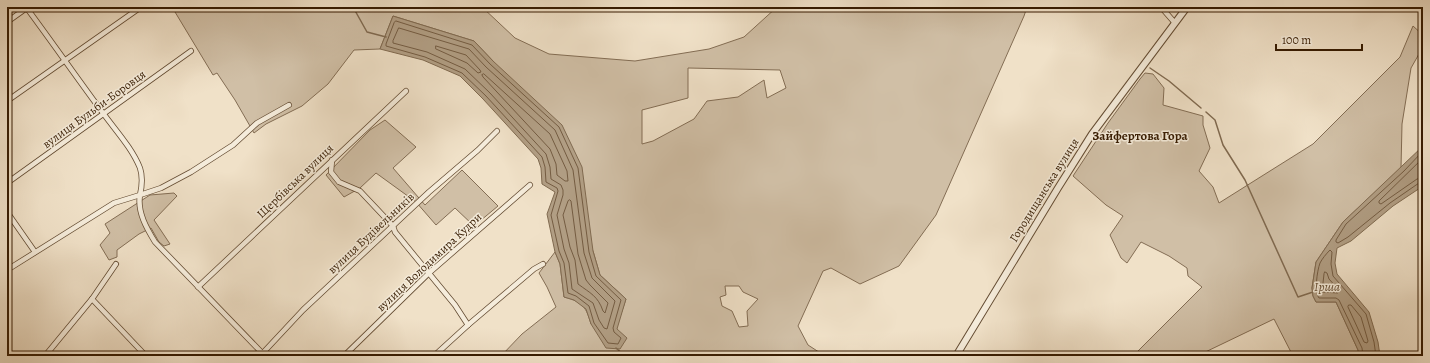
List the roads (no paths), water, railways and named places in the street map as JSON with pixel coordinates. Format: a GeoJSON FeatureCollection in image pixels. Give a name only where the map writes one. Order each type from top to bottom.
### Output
{"type":"FeatureCollection","features":[{"type":"Feature","properties":{"kind":"street"},"geometry":{"type":"LineString","coordinates":[[7,22],[27,7],[64,61],[128,146],[139,166],[142,173],[139,204],[143,218],[155,242],[262,355]]}},
{"type":"Feature","properties":{"kind":"street"},"geometry":{"type":"LineString","coordinates":[[7,101],[141,7]]}},
{"type":"Feature","properties":{"kind":"street"},"geometry":{"type":"LineString","coordinates":[[1162,7],[1175,22]]}},
{"type":"Feature","properties":{"kind":"street","name":"Городищанська вулиця"},"geometry":{"type":"LineString","coordinates":[[956,356],[1088,140],[1187,7]]}},
{"type":"Feature","properties":{"kind":"street","name":"вулиця Бульби-Боровця"},"geometry":{"type":"LineString","coordinates":[[7,183],[104,115],[191,51]]}},
{"type":"Feature","properties":{"kind":"street","name":"Щербівська вулиця"},"geometry":{"type":"LineString","coordinates":[[198,287],[332,159],[406,91]]}},
{"type":"Feature","properties":{"kind":"street"},"geometry":{"type":"LineString","coordinates":[[7,270],[114,203],[161,188],[191,172],[234,145],[257,123],[289,105]]}},
{"type":"Feature","properties":{"kind":"street","name":"вулиця Будівельників"},"geometry":{"type":"LineString","coordinates":[[262,355],[303,310],[429,192],[478,150],[497,131]]}},
{"type":"Feature","properties":{"kind":"street"},"geometry":{"type":"LineString","coordinates":[[332,159],[331,172],[339,182],[360,191],[393,226],[395,232],[455,305],[468,325]]}},
{"type":"Feature","properties":{"kind":"street","name":"вулиця Володимира Кудри"},"geometry":{"type":"LineString","coordinates":[[344,356],[429,273],[530,186]]}},
{"type":"Feature","properties":{"kind":"street"},"geometry":{"type":"LineString","coordinates":[[7,212],[35,252]]}},
{"type":"Feature","properties":{"kind":"street"},"geometry":{"type":"LineString","coordinates":[[45,356],[92,299],[116,264]]}},
{"type":"Feature","properties":{"kind":"street"},"geometry":{"type":"LineString","coordinates":[[434,356],[534,269],[543,264]]}},
{"type":"Feature","properties":{"kind":"street"},"geometry":{"type":"LineString","coordinates":[[92,299],[146,356]]}},
{"type":"Feature","properties":{"kind":"water"},"geometry":{"type":"Polygon","coordinates":[[[393,16],[474,41],[493,61],[562,125],[582,167],[593,251],[600,275],[626,299],[617,329],[627,338],[620,349],[606,348],[591,324],[586,309],[574,300],[564,297],[560,264],[555,252],[547,214],[555,192],[542,184],[541,168],[538,159],[460,76],[423,60],[380,49],[393,16]]]}},
{"type":"Feature","properties":{"kind":"water","name":"Ірша"},"geometry":{"type":"Polygon","coordinates":[[[1423,146],[1423,186],[1393,206],[1351,241],[1337,248],[1335,263],[1337,274],[1369,312],[1378,342],[1380,356],[1359,356],[1358,350],[1336,302],[1316,302],[1313,296],[1312,288],[1316,262],[1343,222],[1423,146]]]}},
{"type":"Feature","properties":{"kind":"waterway"},"geometry":{"type":"LineString","coordinates":[[353,7],[367,32],[386,37]]}},
{"type":"Feature","properties":{"kind":"waterway"},"geometry":{"type":"LineString","coordinates":[[1150,68],[1169,81],[1201,108]]}},
{"type":"Feature","properties":{"kind":"waterway"},"geometry":{"type":"LineString","coordinates":[[1206,112],[1215,120],[1223,145],[1245,180],[1298,297],[1313,292]]}},
{"type":"Feature","properties":{"kind":"waterway"},"geometry":{"type":"LineString","coordinates":[[616,348],[625,356]]}},
{"type":"Feature","properties":{"kind":"district","name":"Зайфертова Гора"},"geometry":{"type":"Point","coordinates":[1140,135]}}]}
